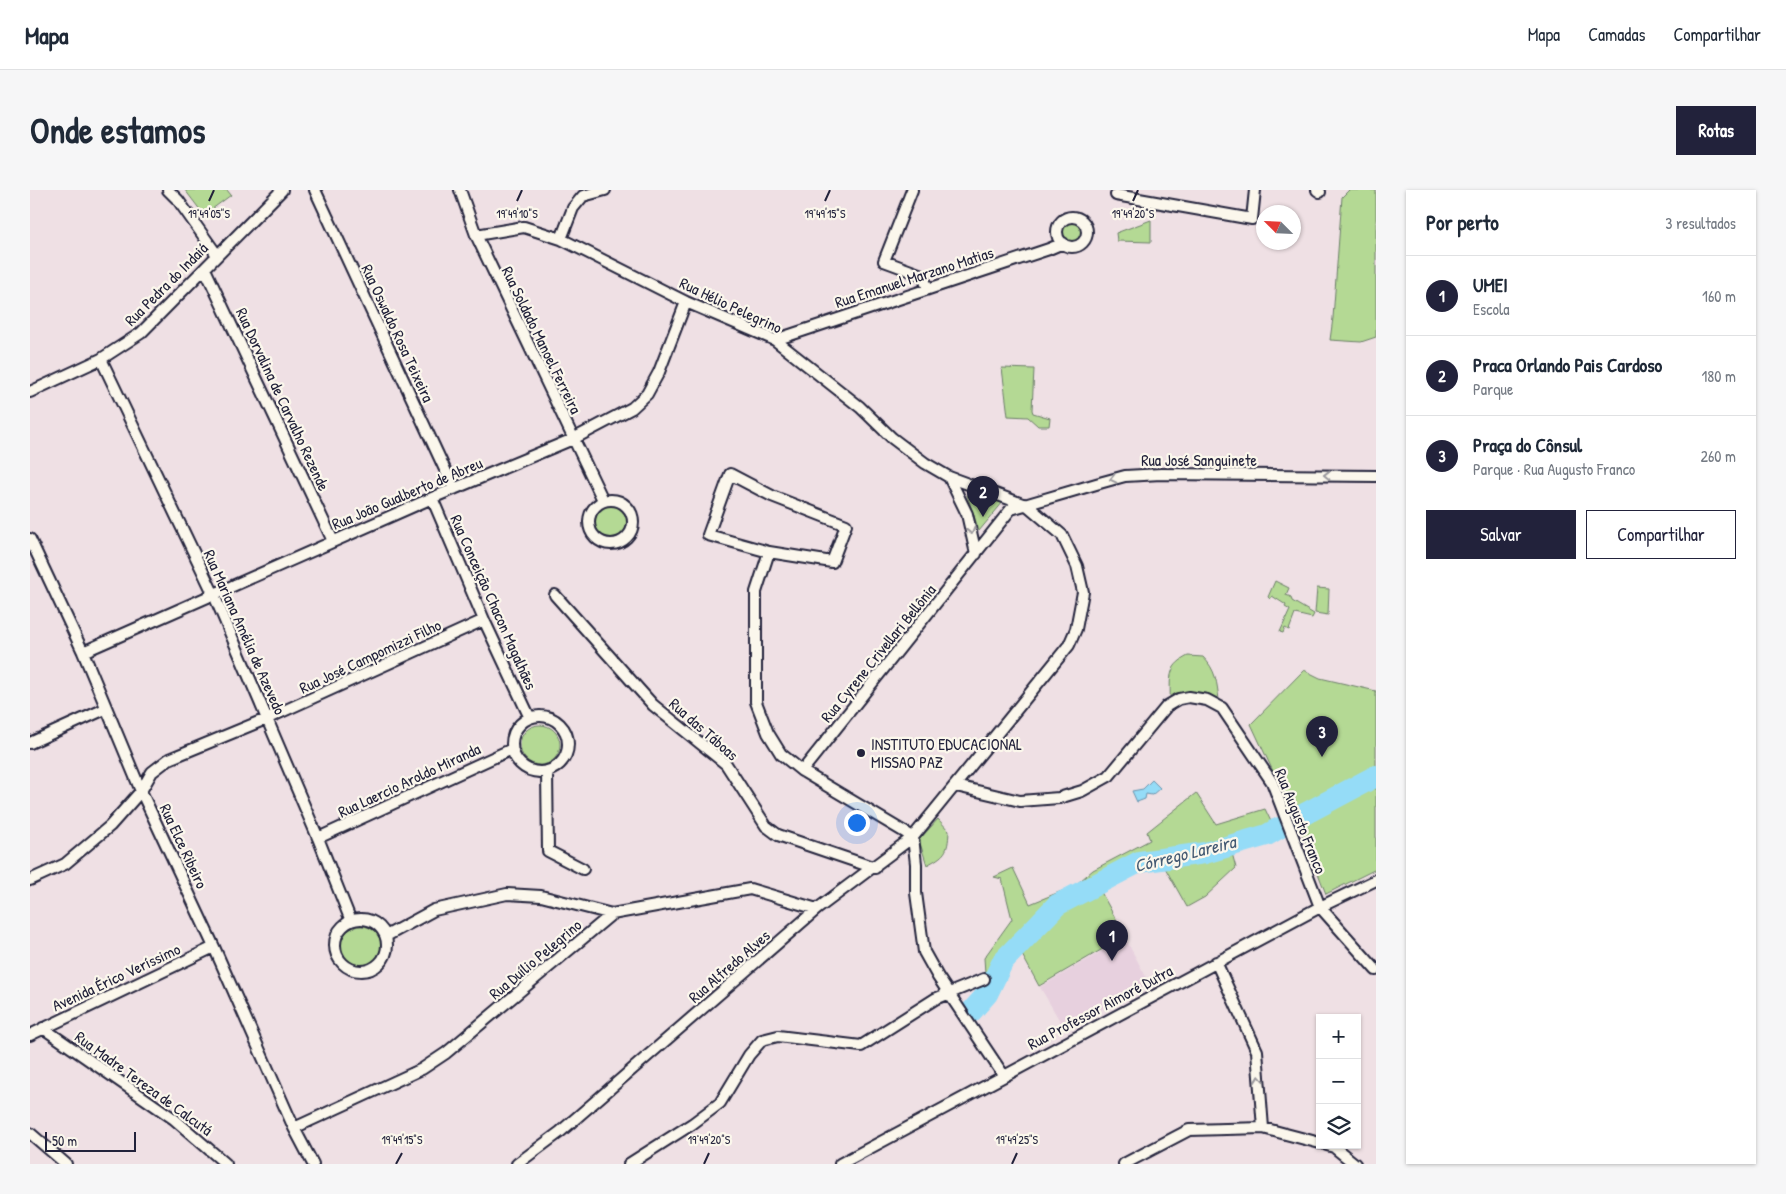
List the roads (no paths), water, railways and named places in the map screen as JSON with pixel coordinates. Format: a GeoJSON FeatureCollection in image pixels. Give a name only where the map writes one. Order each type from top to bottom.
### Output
{"type":"FeatureCollection","features":[{"type":"Feature","properties":{"kind":"street"},"geometry":{"type":"LineString","coordinates":[[168,190],[178,200],[217,255]]}},
{"type":"Feature","properties":{"kind":"street","name":"Rua Pedra do Indaiá"},"geometry":{"type":"LineString","coordinates":[[30,392],[101,359],[140,333],[282,190]]}},
{"type":"Feature","properties":{"kind":"street","name":"Rua Oswaldo Rosa Teixeira"},"geometry":{"type":"LineString","coordinates":[[315,190],[454,489]]}},
{"type":"Feature","properties":{"kind":"street","name":"Rua Soldado Manoel Ferreira"},"geometry":{"type":"LineString","coordinates":[[460,190],[476,235],[603,500]]}},
{"type":"Feature","properties":{"kind":"street"},"geometry":{"type":"LineString","coordinates":[[561,239],[573,208],[583,196],[605,190]]}},
{"type":"Feature","properties":{"kind":"street"},"geometry":{"type":"LineString","coordinates":[[912,190],[884,262],[922,275],[928,288]]}},
{"type":"Feature","properties":{"kind":"street"},"geometry":{"type":"LineString","coordinates":[[1116,195],[1150,195],[1252,219],[1255,190]]}},
{"type":"Feature","properties":{"kind":"street","name":"Rua Hélio Pelegrino"},"geometry":{"type":"LineString","coordinates":[[476,235],[524,227],[561,239],[686,302],[775,340],[860,407],[892,438],[925,463],[949,477],[1028,506]]}},
{"type":"Feature","properties":{"kind":"street","name":"Rua Emanuel Marzano Matias"},"geometry":{"type":"LineString","coordinates":[[775,340],[1049,249],[1062,243]]}},
{"type":"Feature","properties":{"kind":"street","name":"Rua Dorvalina de Carvalho Rezende"},"geometry":{"type":"LineString","coordinates":[[205,269],[333,541]]}},
{"type":"Feature","properties":{"kind":"street","name":"Rua João Gualberto de Abreu"},"geometry":{"type":"LineString","coordinates":[[82,652],[432,498],[573,439],[632,408],[647,394],[659,372],[686,302]]}},
{"type":"Feature","properties":{"kind":"street","name":"Rua Mariana Amélia de Azevedo"},"geometry":{"type":"LineString","coordinates":[[101,359],[214,595],[318,838],[351,921]]}},
{"type":"Feature","properties":{"kind":"street"},"geometry":{"type":"LineString","coordinates":[[730,474],[772,496],[846,525],[832,562],[769,552],[708,535],[730,474]]}},
{"type":"Feature","properties":{"kind":"street","name":"Rua José Sanguinete"},"geometry":{"type":"LineString","coordinates":[[1028,506],[1125,476],[1161,474],[1376,476]]}},
{"type":"Feature","properties":{"kind":"street"},"geometry":{"type":"LineString","coordinates":[[949,477],[967,514],[976,554]]}},
{"type":"Feature","properties":{"kind":"street","name":"Rua Conceição Chacon Magalhães"},"geometry":{"type":"LineString","coordinates":[[432,498],[484,620],[530,718]]}},
{"type":"Feature","properties":{"kind":"street"},"geometry":{"type":"LineString","coordinates":[[603,500],[618,500],[629,509],[632,516],[631,530],[621,542],[607,544],[594,537],[590,531],[588,524],[592,510],[603,500]]}},
{"type":"Feature","properties":{"kind":"street","name":"Rua Cyrene Crivellari Bellônia"},"geometry":{"type":"LineString","coordinates":[[802,771],[1011,510],[1028,506]]}},
{"type":"Feature","properties":{"kind":"street","name":"Rua Alfredo Alves"},"geometry":{"type":"LineString","coordinates":[[516,1164],[560,1132],[817,909],[913,837],[1069,645],[1076,629],[1083,592],[1077,566],[1062,535],[1028,506]]}},
{"type":"Feature","properties":{"kind":"street","name":"Rua Elce Ribeiro"},"geometry":{"type":"LineString","coordinates":[[30,540],[82,652],[141,791],[214,947],[294,1128],[313,1164]]}},
{"type":"Feature","properties":{"kind":"street"},"geometry":{"type":"LineString","coordinates":[[769,552],[756,592],[756,702],[768,733],[781,754],[802,771],[913,837],[921,939],[924,952],[1004,1076]]}},
{"type":"Feature","properties":{"kind":"street","name":"Rua das Táboas"},"geometry":{"type":"LineString","coordinates":[[555,595],[653,705],[726,764],[766,826],[778,835],[874,868]]}},
{"type":"Feature","properties":{"kind":"street","name":"Rua José Campomizzi Filho"},"geometry":{"type":"LineString","coordinates":[[30,880],[64,864],[110,826],[141,791],[152,772],[169,759],[266,719],[484,620]]}},
{"type":"Feature","properties":{"kind":"street","name":"Rua Augusto Franco"},"geometry":{"type":"LineString","coordinates":[[956,786],[1020,801],[1059,798],[1082,790],[1109,776],[1167,706],[1179,699],[1189,697],[1207,700],[1222,708],[1272,782],[1320,907],[1376,970]]}},
{"type":"Feature","properties":{"kind":"street"},"geometry":{"type":"LineString","coordinates":[[30,743],[105,709]]}},
{"type":"Feature","properties":{"kind":"street"},"geometry":{"type":"LineString","coordinates":[[548,717],[556,721],[567,736],[567,754],[562,762],[547,772],[528,770],[515,758],[512,748],[516,730],[530,718],[548,717]]}},
{"type":"Feature","properties":{"kind":"street","name":"Rua Laercio Aroldo Miranda"},"geometry":{"type":"LineString","coordinates":[[318,838],[512,748]]}},
{"type":"Feature","properties":{"kind":"street"},"geometry":{"type":"LineString","coordinates":[[547,772],[548,850],[583,869]]}},
{"type":"Feature","properties":{"kind":"street","name":"Rua Professor Aimoré Dutra"},"geometry":{"type":"LineString","coordinates":[[840,1164],[1216,962],[1320,907],[1376,880]]}},
{"type":"Feature","properties":{"kind":"street"},"geometry":{"type":"LineString","coordinates":[[386,936],[434,910],[507,894],[541,896],[612,914],[750,890],[817,909]]}},
{"type":"Feature","properties":{"kind":"street","name":"Rua Duílio Pelegrino"},"geometry":{"type":"LineString","coordinates":[[294,1128],[422,1069],[446,1053],[612,914]]}},
{"type":"Feature","properties":{"kind":"street"},"geometry":{"type":"LineString","coordinates":[[359,919],[375,923],[386,936],[386,952],[377,966],[361,971],[352,970],[338,958],[335,950],[338,933],[351,921],[359,919]]}},
{"type":"Feature","properties":{"kind":"street","name":"Avenida Érico Veríssimo"},"geometry":{"type":"LineString","coordinates":[[30,1034],[214,947]]}},
{"type":"Feature","properties":{"kind":"street"},"geometry":{"type":"LineString","coordinates":[[1216,962],[1257,1051],[1263,1128]]}},
{"type":"Feature","properties":{"kind":"street"},"geometry":{"type":"LineString","coordinates":[[629,1164],[692,1124],[720,1103],[749,1055],[762,1040],[778,1036],[862,1046],[949,993],[984,979]]}},
{"type":"Feature","properties":{"kind":"street","name":"Rua Madre Tereza de Calcutá"},"geometry":{"type":"LineString","coordinates":[[43,1028],[174,1119],[226,1164]]}},
{"type":"Feature","properties":{"kind":"street"},"geometry":{"type":"LineString","coordinates":[[1124,1164],[1189,1130],[1263,1128],[1316,1142]]}},
{"type":"Feature","properties":{"kind":"street"},"geometry":{"type":"LineString","coordinates":[[30,1133],[66,1164]]}},
{"type":"Feature","properties":{"kind":"street"},"geometry":{"type":"LineString","coordinates":[[1336,1149],[1355,1164]]}},
{"type":"Feature","properties":{"kind":"water"},"geometry":{"type":"Polygon","coordinates":[[[1152,780],[1160,788],[1152,795],[1146,794],[1145,799],[1137,802],[1132,791],[1143,789],[1152,780]]]}},
{"type":"Feature","properties":{"kind":"waterway","name":"Córrego Lareira"},"geometry":{"type":"LineString","coordinates":[[1297,818],[1376,776]]}},
{"type":"Feature","properties":{"kind":"waterway","name":"Córrego Lareira"},"geometry":{"type":"LineString","coordinates":[[971,1012],[987,994],[1003,961],[1057,905],[1139,862],[1205,853],[1267,835],[1279,828]]}},
{"type":"Feature","properties":{"kind":"place","name":"Praca Orlando Pais Cardoso"},"geometry":{"type":"Point","coordinates":[983,517]}},
{"type":"Feature","properties":{"kind":"place","name":"INSTITUTO EDUCACIONAL MISSAO PAZ"},"geometry":{"type":"Point","coordinates":[861,753]}},
{"type":"Feature","properties":{"kind":"place","name":"Praça do Cônsul"},"geometry":{"type":"Point","coordinates":[1322,757]}},
{"type":"Feature","properties":{"kind":"place","name":"UMEI"},"geometry":{"type":"Point","coordinates":[1112,961]}}]}
